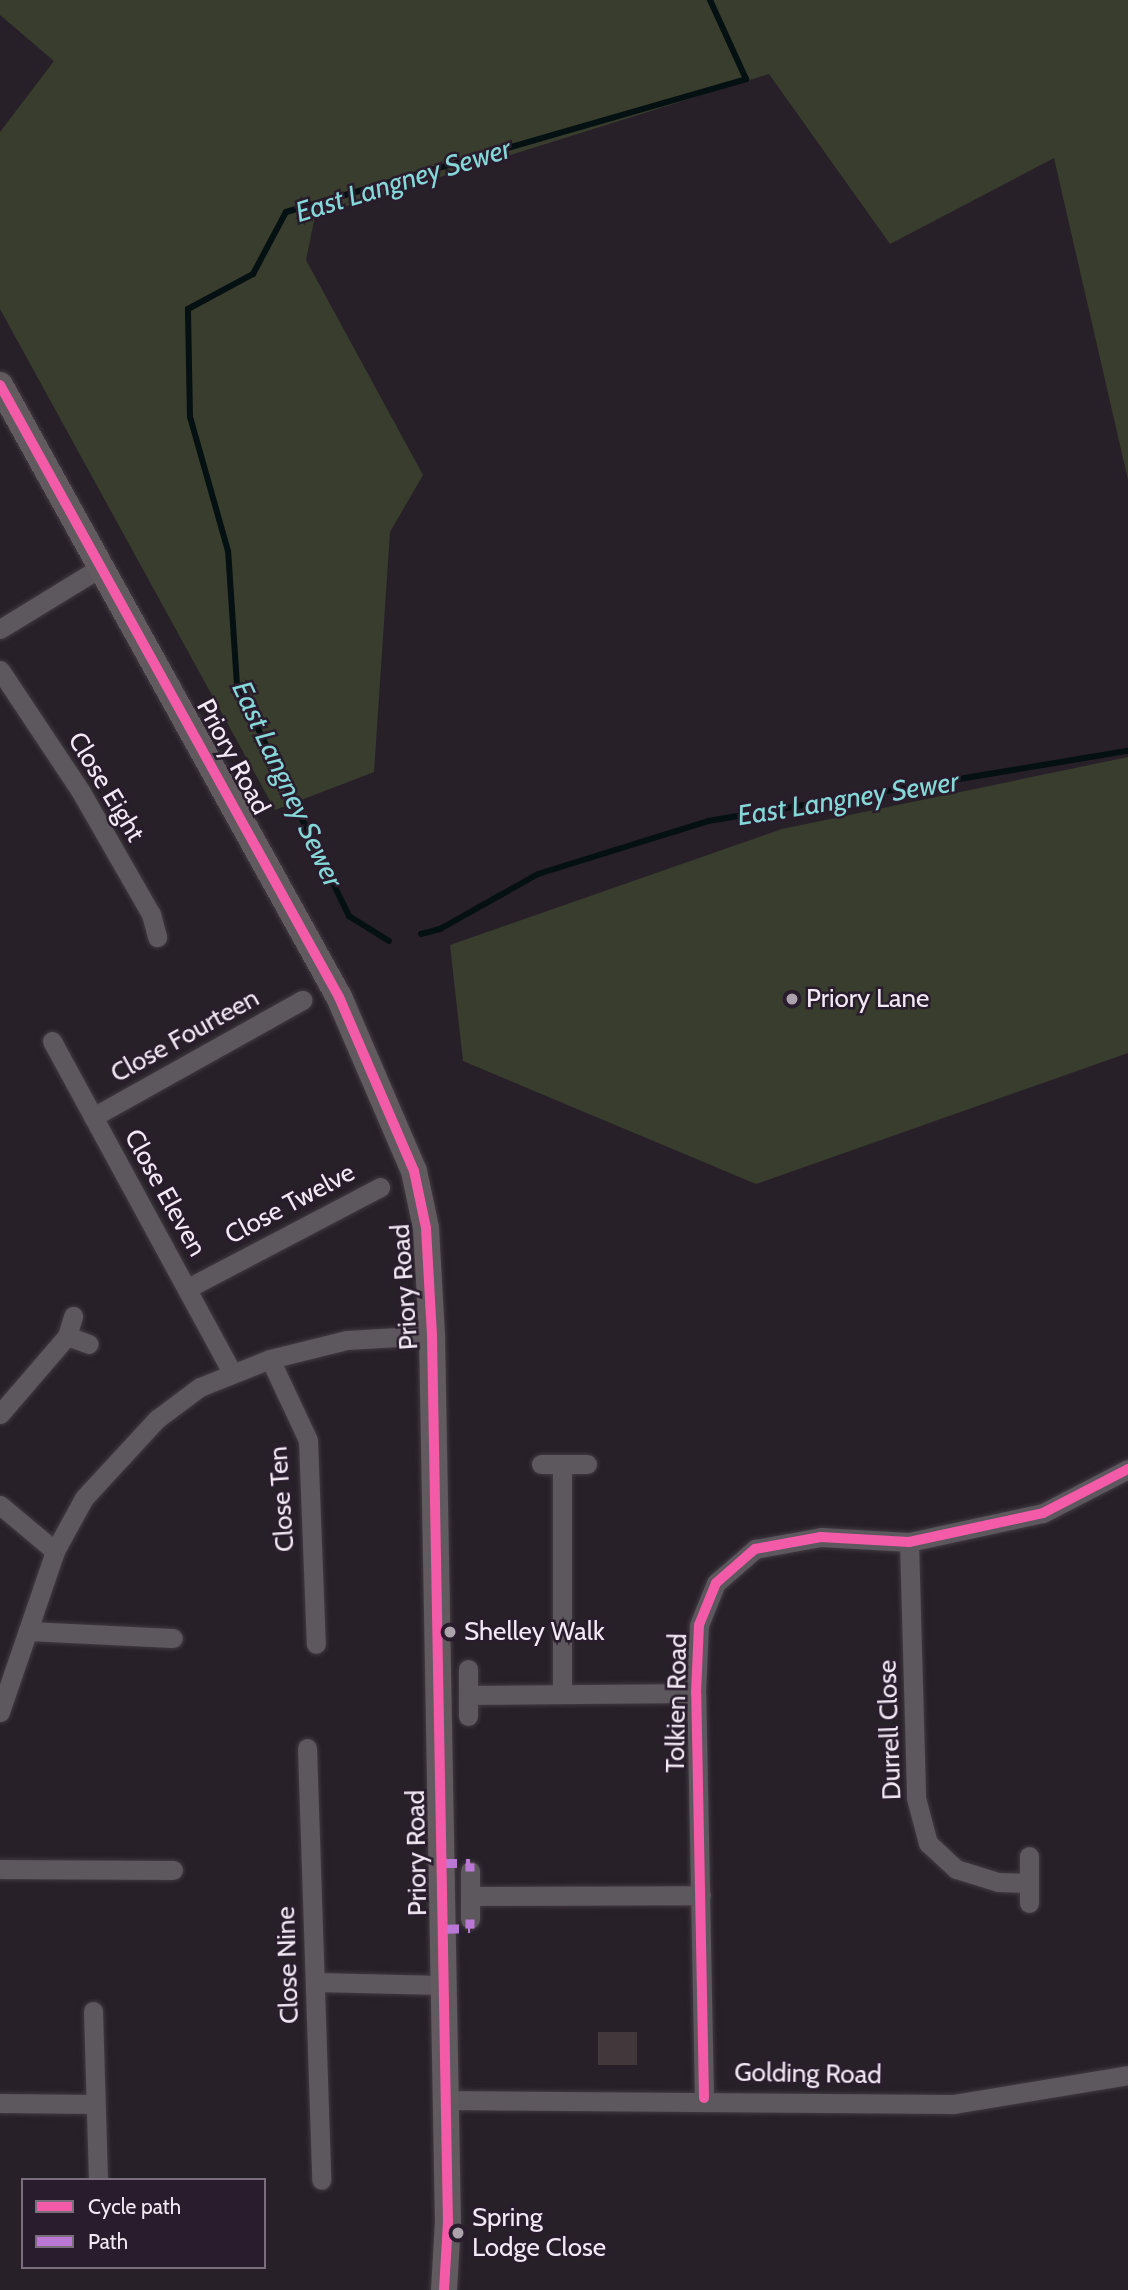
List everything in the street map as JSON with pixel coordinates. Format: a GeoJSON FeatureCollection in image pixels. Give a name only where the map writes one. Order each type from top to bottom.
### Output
{"type":"FeatureCollection","features":[{"type":"Feature","properties":{"kind":"street","name":"Priory Road"},"geometry":{"type":"LineString","coordinates":[[0,385],[339,997],[398,1125],[426,1228],[432,1335],[442,2101],[448,2221],[444,2290]]}},
{"type":"Feature","properties":{"kind":"street"},"geometry":{"type":"LineString","coordinates":[[0,629],[101,567]]}},
{"type":"Feature","properties":{"kind":"street","name":"Close Eight"},"geometry":{"type":"LineString","coordinates":[[0,670],[81,792],[150,914],[158,937]]}},
{"type":"Feature","properties":{"kind":"street","name":"Close Fourteen"},"geometry":{"type":"LineString","coordinates":[[93,1117],[302,1000]]}},
{"type":"Feature","properties":{"kind":"street","name":"Close Eleven"},"geometry":{"type":"LineString","coordinates":[[52,1041],[231,1371]]}},
{"type":"Feature","properties":{"kind":"street","name":"Close Twelve"},"geometry":{"type":"LineString","coordinates":[[188,1288],[380,1187]]}},
{"type":"Feature","properties":{"kind":"street"},"geometry":{"type":"LineString","coordinates":[[0,1414],[68,1336],[73,1315]]}},
{"type":"Feature","properties":{"kind":"street"},"geometry":{"type":"LineString","coordinates":[[0,1712],[55,1551],[111,1464],[158,1419],[231,1371],[270,1359],[347,1340],[432,1335]]}},
{"type":"Feature","properties":{"kind":"street"},"geometry":{"type":"LineString","coordinates":[[68,1336],[89,1344]]}},
{"type":"Feature","properties":{"kind":"street","name":"Close Ten"},"geometry":{"type":"LineString","coordinates":[[270,1359],[307,1440],[316,1644]]}},
{"type":"Feature","properties":{"kind":"street"},"geometry":{"type":"LineString","coordinates":[[541,1464],[587,1464]]}},
{"type":"Feature","properties":{"kind":"street"},"geometry":{"type":"LineString","coordinates":[[562,1464],[562,1694]]}},
{"type":"Feature","properties":{"kind":"street","name":"Tolkien Road"},"geometry":{"type":"LineString","coordinates":[[704,2098],[696,1693],[699,1625],[716,1583],[755,1549],[821,1537],[909,1542],[1043,1513],[1128,1469]]}},
{"type":"Feature","properties":{"kind":"street"},"geometry":{"type":"LineString","coordinates":[[0,1505],[55,1551]]}},
{"type":"Feature","properties":{"kind":"street","name":"Durrell Close"},"geometry":{"type":"LineString","coordinates":[[909,1542],[916,1798],[928,1843],[956,1869],[1029,1893],[1029,1856]]}},
{"type":"Feature","properties":{"kind":"street"},"geometry":{"type":"LineString","coordinates":[[28,1631],[173,1638]]}},
{"type":"Feature","properties":{"kind":"street"},"geometry":{"type":"LineString","coordinates":[[468,1669],[468,1716]]}},
{"type":"Feature","properties":{"kind":"street"},"geometry":{"type":"LineString","coordinates":[[468,1695],[696,1693]]}},
{"type":"Feature","properties":{"kind":"street","name":"Close Nine"},"geometry":{"type":"LineString","coordinates":[[307,1748],[321,2180]]}},
{"type":"Feature","properties":{"kind":"street"},"geometry":{"type":"LineString","coordinates":[[0,1869],[173,1870]]}},
{"type":"Feature","properties":{"kind":"street"},"geometry":{"type":"LineString","coordinates":[[470,1871],[470,1919]]}},
{"type":"Feature","properties":{"kind":"street"},"geometry":{"type":"LineString","coordinates":[[470,1896],[701,1895]]}},
{"type":"Feature","properties":{"kind":"street"},"geometry":{"type":"LineString","coordinates":[[315,1982],[442,1985]]}},
{"type":"Feature","properties":{"kind":"street"},"geometry":{"type":"LineString","coordinates":[[93,2011],[98,2177]]}},
{"type":"Feature","properties":{"kind":"street","name":"Golding Road"},"geometry":{"type":"LineString","coordinates":[[442,2101],[704,2098],[953,2104],[1128,2075]]}},
{"type":"Feature","properties":{"kind":"street"},"geometry":{"type":"LineString","coordinates":[[0,2103],[95,2104]]}},
{"type":"Feature","properties":{"kind":"green space"},"geometry":{"type":"Polygon","coordinates":[[[0,0],[1128,0],[1128,480],[1054,158],[890,244],[769,74],[315,216],[306,260],[423,475],[390,532],[374,772],[275,810],[0,309],[0,132],[54,61],[0,15],[0,0]]]}},
{"type":"Feature","properties":{"kind":"green space","name":"Priory Lane"},"geometry":{"type":"Polygon","coordinates":[[[1128,757],[1128,1053],[756,1184],[463,1061],[450,945],[782,829],[1128,757]]]}},
{"type":"Feature","properties":{"kind":"building"},"geometry":{"type":"Polygon","coordinates":[[[598,2032],[637,2032],[637,2065],[598,2065],[598,2032]]]}},
{"type":"Feature","properties":{"kind":"waterway","name":"East Langney Sewer"},"geometry":{"type":"LineString","coordinates":[[389,941],[349,916],[237,685],[228,551],[190,417],[188,309],[253,274],[286,212],[746,79],[710,0]]}},
{"type":"Feature","properties":{"kind":"waterway","name":"East Langney Sewer"},"geometry":{"type":"LineString","coordinates":[[421,934],[440,929],[538,874],[708,821],[1128,751]]}},
{"type":"Feature","properties":{"kind":"marked path"},"geometry":{"type":"LineString","coordinates":[[439,1863],[470,1863],[470,1871]]}},
{"type":"Feature","properties":{"kind":"marked path"},"geometry":{"type":"LineString","coordinates":[[441,1929],[470,1928],[470,1919]]}},
{"type":"Feature","properties":{"kind":"cycle path"},"geometry":{"type":"LineString","coordinates":[[0,385],[339,997],[414,1171],[426,1228],[432,1335],[448,2221],[444,2290]]}},
{"type":"Feature","properties":{"kind":"cycle path"},"geometry":{"type":"LineString","coordinates":[[704,2098],[696,1693],[699,1625],[716,1583],[755,1549],[821,1537],[909,1542],[1043,1513],[1128,1469]]}},
{"type":"Feature","properties":{"kind":"place","name":"Priory Lane"},"geometry":{"type":"Point","coordinates":[792,999]}},
{"type":"Feature","properties":{"kind":"place","name":"Shelley Walk"},"geometry":{"type":"Point","coordinates":[450,1632]}},
{"type":"Feature","properties":{"kind":"place","name":"Spring Lodge Close"},"geometry":{"type":"Point","coordinates":[458,2233]}}]}
